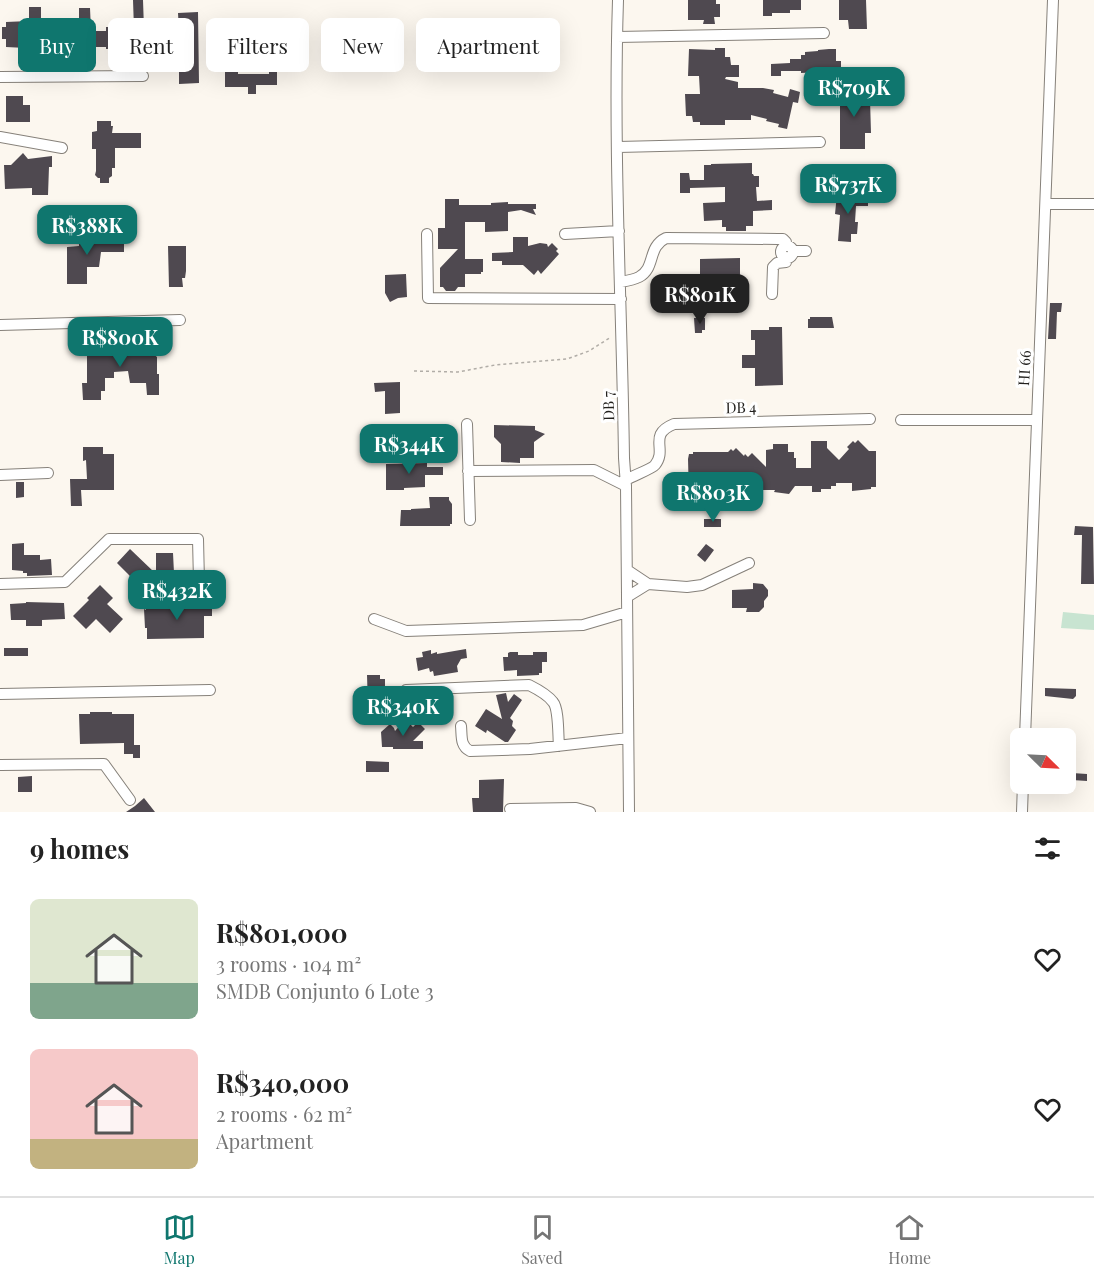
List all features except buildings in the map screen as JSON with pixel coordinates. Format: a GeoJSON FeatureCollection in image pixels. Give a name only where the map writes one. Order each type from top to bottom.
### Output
{"type":"FeatureCollection","features":[{"type":"Feature","properties":{"kind":"street","name":"DB 7"},"geometry":{"type":"LineString","coordinates":[[618,0],[619,231],[626,483],[629,812]]}},
{"type":"Feature","properties":{"kind":"street","name":"HI 66"},"geometry":{"type":"LineString","coordinates":[[1025,728],[1053,0]]}},
{"type":"Feature","properties":{"kind":"street"},"geometry":{"type":"LineString","coordinates":[[617,37],[824,33]]}},
{"type":"Feature","properties":{"kind":"street"},"geometry":{"type":"LineString","coordinates":[[0,77],[143,76]]}},
{"type":"Feature","properties":{"kind":"street"},"geometry":{"type":"LineString","coordinates":[[0,137],[62,148]]}},
{"type":"Feature","properties":{"kind":"street"},"geometry":{"type":"LineString","coordinates":[[618,147],[820,142]]}},
{"type":"Feature","properties":{"kind":"street"},"geometry":{"type":"LineString","coordinates":[[1046,204],[1094,204]]}},
{"type":"Feature","properties":{"kind":"street"},"geometry":{"type":"LineString","coordinates":[[565,234],[619,231]]}},
{"type":"Feature","properties":{"kind":"street"},"geometry":{"type":"LineString","coordinates":[[427,234],[428,298],[621,298]]}},
{"type":"Feature","properties":{"kind":"street"},"geometry":{"type":"LineString","coordinates":[[620,282],[638,278],[643,274],[651,263],[653,250],[660,241],[666,238],[783,239],[789,251],[786,262],[777,263],[774,266],[772,294]]}},
{"type":"Feature","properties":{"kind":"street"},"geometry":{"type":"LineString","coordinates":[[789,251],[806,251]]}},
{"type":"Feature","properties":{"kind":"street"},"geometry":{"type":"LineString","coordinates":[[0,325],[180,320]]}},
{"type":"Feature","properties":{"kind":"street","name":"DB 4"},"geometry":{"type":"LineString","coordinates":[[626,483],[645,470],[654,467],[658,460],[660,435],[663,430],[674,424],[870,419]]}},
{"type":"Feature","properties":{"kind":"street"},"geometry":{"type":"LineString","coordinates":[[901,420],[1036,420]]}},
{"type":"Feature","properties":{"kind":"street"},"geometry":{"type":"LineString","coordinates":[[467,424],[470,520]]}},
{"type":"Feature","properties":{"kind":"street"},"geometry":{"type":"LineString","coordinates":[[624,458],[645,470]]}},
{"type":"Feature","properties":{"kind":"street"},"geometry":{"type":"LineString","coordinates":[[468,471],[594,470],[626,483]]}},
{"type":"Feature","properties":{"kind":"street"},"geometry":{"type":"LineString","coordinates":[[0,475],[48,473]]}},
{"type":"Feature","properties":{"kind":"street"},"geometry":{"type":"LineString","coordinates":[[0,584],[65,582],[109,539],[198,539],[199,582]]}},
{"type":"Feature","properties":{"kind":"street"},"geometry":{"type":"LineString","coordinates":[[627,570],[648,584],[687,587],[702,585],[749,563]]}},
{"type":"Feature","properties":{"kind":"street"},"geometry":{"type":"LineString","coordinates":[[627,597],[648,584]]}},
{"type":"Feature","properties":{"kind":"street"},"geometry":{"type":"LineString","coordinates":[[374,619],[406,631],[584,625],[627,612]]}},
{"type":"Feature","properties":{"kind":"street"},"geometry":{"type":"LineString","coordinates":[[406,690],[529,685],[553,701],[556,707],[559,746]]}},
{"type":"Feature","properties":{"kind":"street"},"geometry":{"type":"LineString","coordinates":[[0,694],[210,690]]}},
{"type":"Feature","properties":{"kind":"street"},"geometry":{"type":"LineString","coordinates":[[461,726],[462,743],[470,751],[530,749],[628,738]]}},
{"type":"Feature","properties":{"kind":"street"},"geometry":{"type":"LineString","coordinates":[[0,765],[104,764],[130,800]]}},
{"type":"Feature","properties":{"kind":"street"},"geometry":{"type":"LineString","coordinates":[[1022,812],[1023,794]]}},
{"type":"Feature","properties":{"kind":"street"},"geometry":{"type":"LineString","coordinates":[[510,809],[576,808],[590,812]]}},
{"type":"Feature","properties":{"kind":"path"},"geometry":{"type":"LineString","coordinates":[[414,371],[458,372],[495,365],[567,359],[589,351],[622,330]]}},
{"type":"Feature","properties":{"kind":"green space"},"geometry":{"type":"Polygon","coordinates":[[[1063,612],[1094,615],[1094,630],[1061,628],[1063,612]]]}}]}
